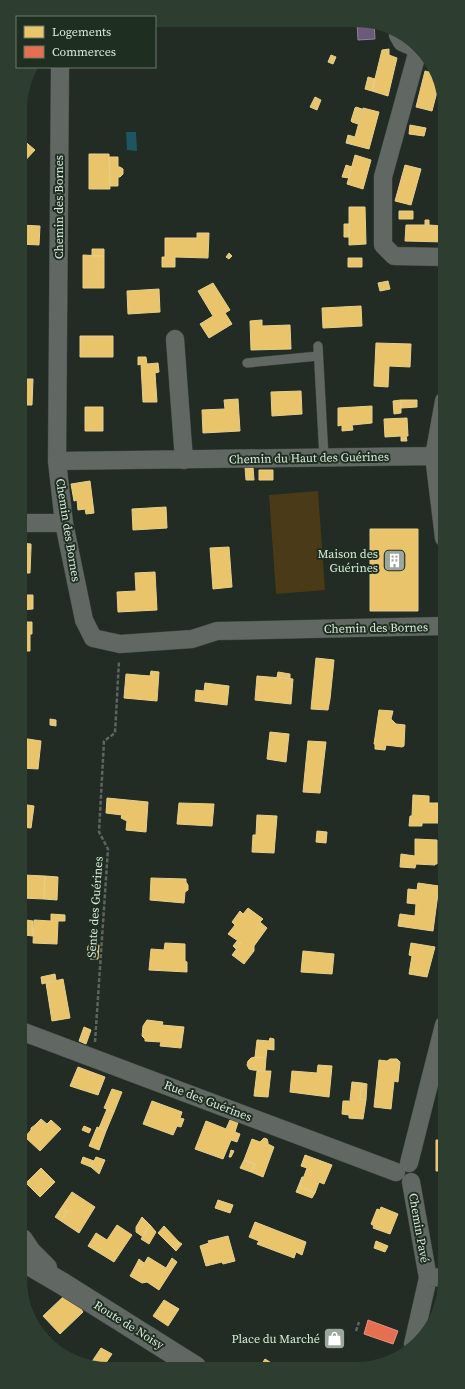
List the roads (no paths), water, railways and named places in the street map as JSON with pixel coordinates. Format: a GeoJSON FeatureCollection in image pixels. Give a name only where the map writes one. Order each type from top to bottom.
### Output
{"type":"FeatureCollection","features":[{"type":"Feature","properties":{"kind":"street"},"geometry":{"type":"LineString","coordinates":[[418,56],[383,177],[383,245],[394,256],[438,257]]}},
{"type":"Feature","properties":{"kind":"street","name":"Chemin des Bornes"},"geometry":{"type":"LineString","coordinates":[[60,68],[57,462],[64,523],[84,620],[93,638],[120,644],[192,639],[217,631],[438,626]]}},
{"type":"Feature","properties":{"kind":"street"},"geometry":{"type":"LineString","coordinates":[[175,339],[184,460]]}},
{"type":"Feature","properties":{"kind":"street"},"geometry":{"type":"LineString","coordinates":[[438,434],[434,456],[438,475]]}},
{"type":"Feature","properties":{"kind":"street","name":"Chemin du Haut des Guérines"},"geometry":{"type":"LineString","coordinates":[[57,462],[434,456]]}},
{"type":"Feature","properties":{"kind":"street"},"geometry":{"type":"LineString","coordinates":[[27,522],[64,523]]}},
{"type":"Feature","properties":{"kind":"street","name":"Rue des Guérines"},"geometry":{"type":"LineString","coordinates":[[27,1033],[402,1168]]}},
{"type":"Feature","properties":{"kind":"street"},"geometry":{"type":"LineString","coordinates":[[402,1168],[419,1120],[438,1048]]}},
{"type":"Feature","properties":{"kind":"street","name":"Chemin Pavé"},"geometry":{"type":"LineString","coordinates":[[402,1168],[396,1178],[404,1184],[411,1182],[436,1278],[416,1336]]}},
{"type":"Feature","properties":{"kind":"street","name":"Route de Noisy"},"geometry":{"type":"LineString","coordinates":[[27,1248],[63,1284]]}},
{"type":"Feature","properties":{"kind":"street","name":"Route de Noisy"},"geometry":{"type":"LineString","coordinates":[[27,1263],[187,1362]]}},
{"type":"Feature","properties":{"kind":"lane"},"geometry":{"type":"LineString","coordinates":[[318,346],[324,458]]}},
{"type":"Feature","properties":{"kind":"lane"},"geometry":{"type":"LineString","coordinates":[[248,363],[318,356]]}},
{"type":"Feature","properties":{"kind":"water"},"geometry":{"type":"Polygon","coordinates":[[[126,132],[136,132],[137,151],[127,150],[126,132]]]}},
{"type":"Feature","properties":{"kind":"place","name":"Maison des Guérines"},"geometry":{"type":"Point","coordinates":[394,561]}},
{"type":"Feature","properties":{"kind":"place","name":"Place du Marché"},"geometry":{"type":"Point","coordinates":[335,1339]}}]}
